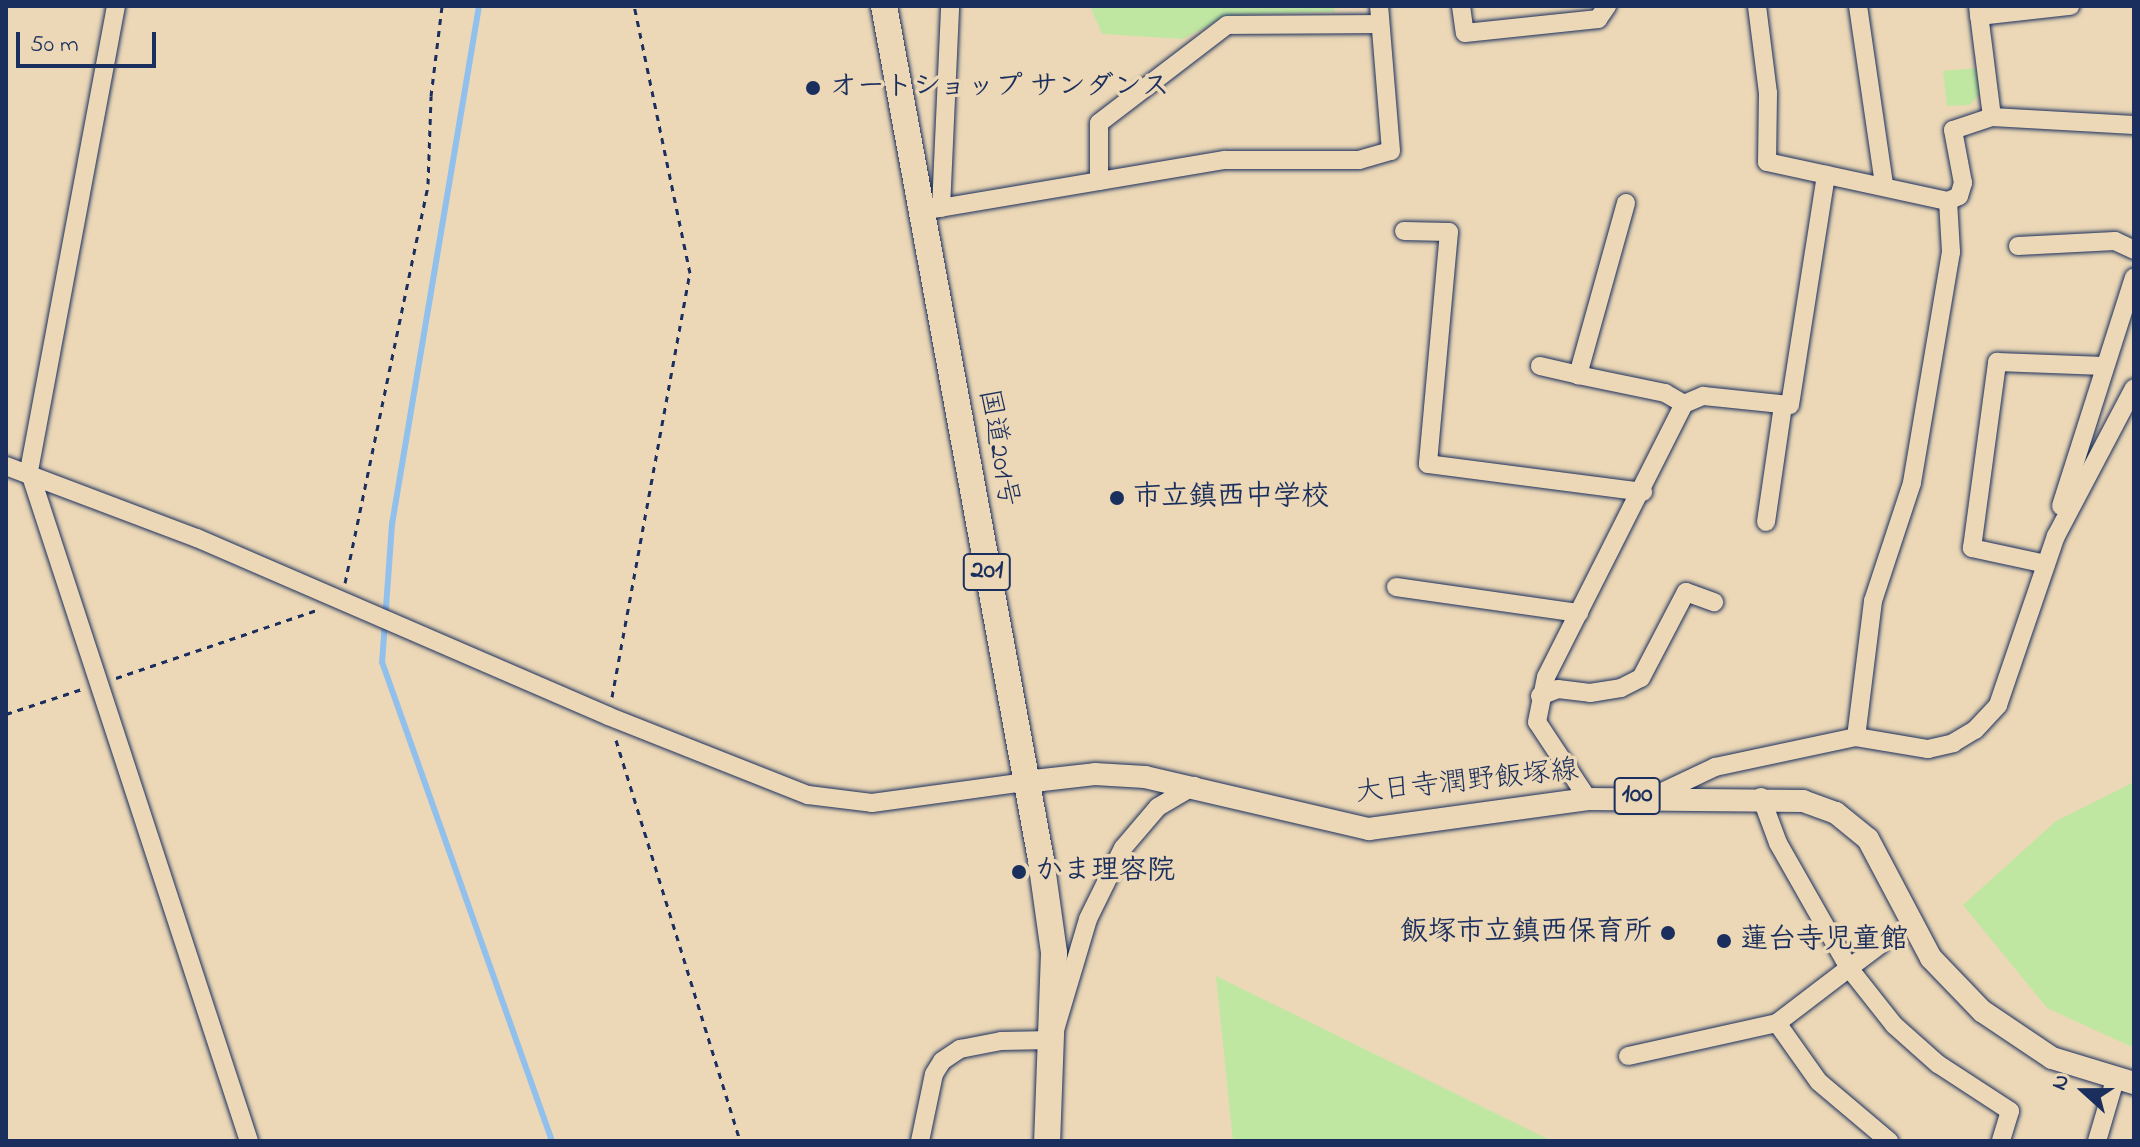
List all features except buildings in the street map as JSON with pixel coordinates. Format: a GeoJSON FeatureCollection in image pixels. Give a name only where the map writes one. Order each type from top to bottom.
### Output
{"type":"FeatureCollection","features":[{"type":"Feature","properties":{"kind":"highway","name":"国道201号"},"geometry":{"type":"LineString","coordinates":[[884,6],[931,210],[1054,953],[1047,1141]]}},
{"type":"Feature","properties":{"kind":"main road","name":"大日寺潤野飯塚線"},"geometry":{"type":"LineString","coordinates":[[1025,782],[1095,774],[1194,786],[1369,829],[1588,799],[1654,796],[1761,797],[1803,801],[1836,813],[1868,839],[1931,958],[1982,1011],[2052,1058],[2124,1082]]}},
{"type":"Feature","properties":{"kind":"street"},"geometry":{"type":"LineString","coordinates":[[116,6],[29,470],[249,1141]]}},
{"type":"Feature","properties":{"kind":"street"},"geometry":{"type":"LineString","coordinates":[[950,6],[931,210],[1225,160],[1359,160],[1391,151],[1378,15],[1227,25],[1099,123],[1099,181]]}},
{"type":"Feature","properties":{"kind":"street"},"geometry":{"type":"LineString","coordinates":[[1461,6],[1465,33],[1598,19],[1607,6]]}},
{"type":"Feature","properties":{"kind":"street"},"geometry":{"type":"LineString","coordinates":[[1757,6],[1768,93],[1767,162],[1948,201],[1959,196],[1963,183],[1953,130],[1992,117],[2134,125]]}},
{"type":"Feature","properties":{"kind":"street"},"geometry":{"type":"LineString","coordinates":[[1858,6],[1884,185]]}},
{"type":"Feature","properties":{"kind":"street"},"geometry":{"type":"LineString","coordinates":[[1992,117],[1979,11],[2070,6]]}},
{"type":"Feature","properties":{"kind":"street"},"geometry":{"type":"LineString","coordinates":[[1588,799],[1537,722],[1540,696],[1684,404],[1703,396],[1790,405],[1826,175]]}},
{"type":"Feature","properties":{"kind":"street"},"geometry":{"type":"LineString","coordinates":[[1856,737],[1873,601],[1912,483],[1949,267],[1948,201]]}},
{"type":"Feature","properties":{"kind":"street"},"geometry":{"type":"LineString","coordinates":[[1578,375],[1626,203]]}},
{"type":"Feature","properties":{"kind":"street"},"geometry":{"type":"LineString","coordinates":[[1404,231],[1449,232],[1428,464],[1643,492]]}},
{"type":"Feature","properties":{"kind":"street"},"geometry":{"type":"LineString","coordinates":[[2018,246],[2115,241],[2134,250]]}},
{"type":"Feature","properties":{"kind":"street"},"geometry":{"type":"LineString","coordinates":[[2056,536],[2063,494],[2134,277]]}},
{"type":"Feature","properties":{"kind":"street"},"geometry":{"type":"LineString","coordinates":[[2046,564],[1972,548],[1997,362],[2104,366]]}},
{"type":"Feature","properties":{"kind":"street"},"geometry":{"type":"LineString","coordinates":[[1540,366],[1665,393],[1684,404]]}},
{"type":"Feature","properties":{"kind":"street"},"geometry":{"type":"LineString","coordinates":[[1654,796],[1715,767],[1856,737],[1928,749],[1953,743],[1987,720],[2005,689],[2056,536],[2134,388]]}},
{"type":"Feature","properties":{"kind":"street"},"geometry":{"type":"LineString","coordinates":[[1766,522],[1783,405]]}},
{"type":"Feature","properties":{"kind":"street"},"geometry":{"type":"LineString","coordinates":[[6,466],[29,470],[608,716],[808,795],[847,803],[1025,782]]}},
{"type":"Feature","properties":{"kind":"street"},"geometry":{"type":"LineString","coordinates":[[1396,587],[1579,613]]}},
{"type":"Feature","properties":{"kind":"street"},"geometry":{"type":"LineString","coordinates":[[1540,696],[1558,689],[1590,693],[1621,688],[1641,678],[1686,592],[1714,602]]}},
{"type":"Feature","properties":{"kind":"street"},"geometry":{"type":"LineString","coordinates":[[920,1141],[934,1074],[942,1061],[960,1049],[1001,1041],[1052,1040],[1088,919],[1123,848],[1158,807],[1194,786]]}},
{"type":"Feature","properties":{"kind":"street"},"geometry":{"type":"LineString","coordinates":[[1761,797],[1778,843],[1849,968],[1894,1025],[1938,1064],[2010,1111],[2001,1141]]}},
{"type":"Feature","properties":{"kind":"street"},"geometry":{"type":"LineString","coordinates":[[1628,1056],[1777,1023],[1881,944]]}},
{"type":"Feature","properties":{"kind":"street"},"geometry":{"type":"LineString","coordinates":[[1777,1023],[1819,1082],[1889,1141]]}},
{"type":"Feature","properties":{"kind":"street"},"geometry":{"type":"LineString","coordinates":[[2097,1141],[2124,1082]]}},
{"type":"Feature","properties":{"kind":"path"},"geometry":{"type":"LineString","coordinates":[[6,714],[346,603],[428,184],[442,6]]}},
{"type":"Feature","properties":{"kind":"path"},"geometry":{"type":"LineString","coordinates":[[634,6],[690,273],[608,716],[740,1141]]}},
{"type":"Feature","properties":{"kind":"green space"},"geometry":{"type":"Polygon","coordinates":[[[1090,6],[1334,6],[1335,12],[1229,15],[1183,39],[1102,34],[1090,6]]]}},
{"type":"Feature","properties":{"kind":"green space"},"geometry":{"type":"Polygon","coordinates":[[[1976,68],[1980,93],[1970,105],[1947,106],[1943,71],[1976,68]]]}},
{"type":"Feature","properties":{"kind":"green space"},"geometry":{"type":"Polygon","coordinates":[[[2134,782],[2134,1048],[2047,1008],[1963,905],[2056,821],[2134,782]]]}},
{"type":"Feature","properties":{"kind":"green space"},"geometry":{"type":"Polygon","coordinates":[[[1216,976],[1552,1141],[1233,1141],[1216,976]]]}},
{"type":"Feature","properties":{"kind":"waterway"},"geometry":{"type":"LineString","coordinates":[[479,6],[392,524],[382,662],[552,1141]]}},
{"type":"Feature","properties":{"kind":"place","name":"オートショップ サンダンス"},"geometry":{"type":"Point","coordinates":[813,88]}},
{"type":"Feature","properties":{"kind":"place","name":"市立鎮西中学校"},"geometry":{"type":"Point","coordinates":[1117,498]}},
{"type":"Feature","properties":{"kind":"place","name":"かま理容院"},"geometry":{"type":"Point","coordinates":[1019,872]}},
{"type":"Feature","properties":{"kind":"place","name":"飯塚市立鎮西保育所"},"geometry":{"type":"Point","coordinates":[1668,933]}},
{"type":"Feature","properties":{"kind":"place","name":"蓮台寺児童館"},"geometry":{"type":"Point","coordinates":[1724,941]}}]}
